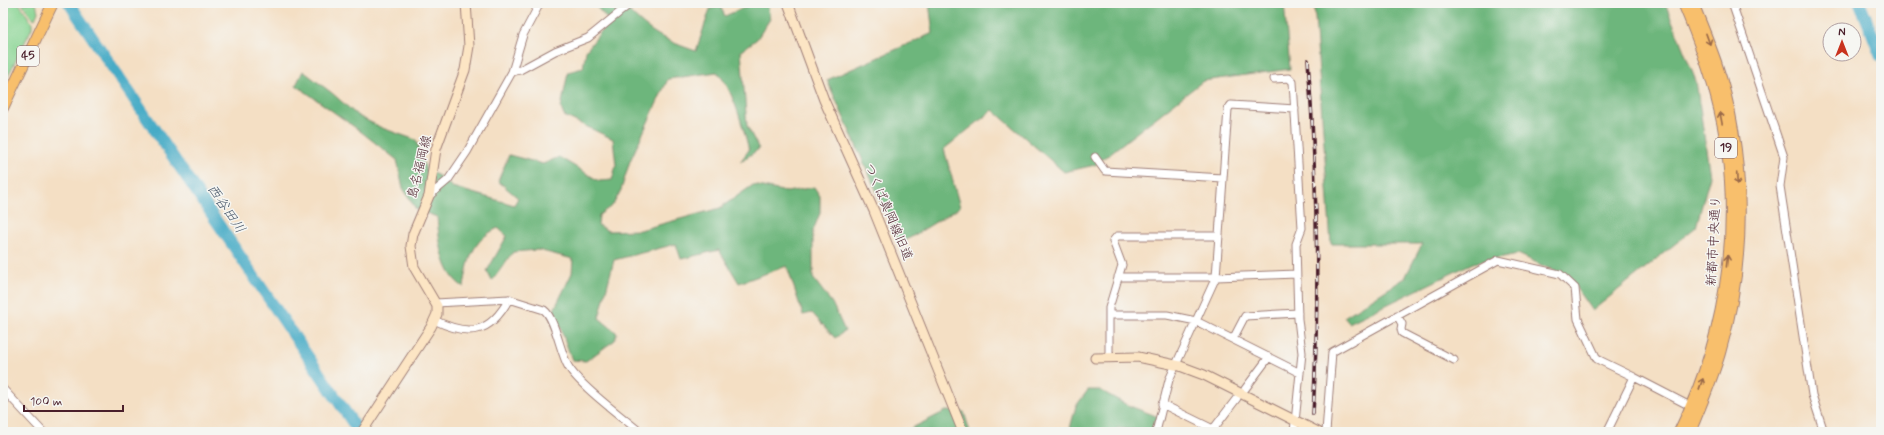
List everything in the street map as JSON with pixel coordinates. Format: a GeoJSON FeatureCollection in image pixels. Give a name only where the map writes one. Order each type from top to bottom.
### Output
{"type":"FeatureCollection","features":[{"type":"Feature","properties":{"kind":"main road","name":"45"},"geometry":{"type":"LineString","coordinates":[[3,108],[53,3]]}},
{"type":"Feature","properties":{"kind":"main road","name":"新都市中央通り"},"geometry":{"type":"LineString","coordinates":[[1683,3],[1697,37],[1714,90],[1723,127],[1727,157],[1730,224],[1727,299]]}},
{"type":"Feature","properties":{"kind":"main road","name":"新都市中央通り"},"geometry":{"type":"LineString","coordinates":[[1690,432],[1712,376],[1727,299],[1739,224],[1736,157],[1730,117],[1719,71],[1693,3]]}},
{"type":"Feature","properties":{"kind":"main road","name":"新都市中央通り"},"geometry":{"type":"LineString","coordinates":[[1679,432],[1692,406],[1723,321]]}},
{"type":"Feature","properties":{"kind":"street","name":"島名福岡線"},"geometry":{"type":"LineString","coordinates":[[436,303],[414,266],[410,250],[413,234],[429,196],[436,149],[466,70],[469,25],[466,3]]}},
{"type":"Feature","properties":{"kind":"street"},"geometry":{"type":"LineString","coordinates":[[429,196],[448,180],[467,152],[512,72],[523,35],[540,3]]}},
{"type":"Feature","properties":{"kind":"street"},"geometry":{"type":"LineString","coordinates":[[512,72],[555,51],[588,38],[631,3]]}},
{"type":"Feature","properties":{"kind":"street","name":"つくば真岡線旧道"},"geometry":{"type":"LineString","coordinates":[[788,3],[824,100],[877,218],[963,432]]}},
{"type":"Feature","properties":{"kind":"street"},"geometry":{"type":"LineString","coordinates":[[1732,3],[1784,157],[1780,186],[1812,395],[1824,432]]}},
{"type":"Feature","properties":{"kind":"street"},"geometry":{"type":"LineString","coordinates":[[1274,78],[1289,78],[1293,82],[1302,228],[1296,244],[1298,313],[1302,353],[1294,432]]}},
{"type":"Feature","properties":{"kind":"street"},"geometry":{"type":"LineString","coordinates":[[1156,432],[1162,404],[1176,364],[1216,277],[1228,109],[1232,105],[1295,109]]}},
{"type":"Feature","properties":{"kind":"street"},"geometry":{"type":"LineString","coordinates":[[1095,158],[1105,171],[1223,178]]}},
{"type":"Feature","properties":{"kind":"street"},"geometry":{"type":"LineString","coordinates":[[1109,357],[1109,308],[1122,265],[1113,241],[1117,236],[1218,236]]}},
{"type":"Feature","properties":{"kind":"street"},"geometry":{"type":"LineString","coordinates":[[1326,432],[1332,352],[1498,260],[1560,274],[1575,288],[1578,319],[1597,359],[1692,406]]}},
{"type":"Feature","properties":{"kind":"street"},"geometry":{"type":"LineString","coordinates":[[1118,277],[1216,277],[1296,274]]}},
{"type":"Feature","properties":{"kind":"street"},"geometry":{"type":"LineString","coordinates":[[434,320],[452,329],[475,330],[498,318],[509,299]]}},
{"type":"Feature","properties":{"kind":"street"},"geometry":{"type":"LineString","coordinates":[[363,431],[434,320],[437,310],[436,303],[509,299],[548,313],[559,346],[571,371],[640,432]]}},
{"type":"Feature","properties":{"kind":"street"},"geometry":{"type":"LineString","coordinates":[[1233,339],[1245,316],[1298,313]]}},
{"type":"Feature","properties":{"kind":"street"},"geometry":{"type":"LineString","coordinates":[[1113,315],[1171,315],[1196,321],[1300,373]]}},
{"type":"Feature","properties":{"kind":"street"},"geometry":{"type":"LineString","coordinates":[[1397,316],[1402,324],[1402,333],[1454,360]]}},
{"type":"Feature","properties":{"kind":"street"},"geometry":{"type":"LineString","coordinates":[[1095,358],[1138,357],[1176,364],[1204,375],[1318,432]]}},
{"type":"Feature","properties":{"kind":"street"},"geometry":{"type":"LineString","coordinates":[[1245,388],[1269,358]]}},
{"type":"Feature","properties":{"kind":"street"},"geometry":{"type":"LineString","coordinates":[[1607,432],[1634,377]]}},
{"type":"Feature","properties":{"kind":"street"},"geometry":{"type":"LineString","coordinates":[[3,389],[43,432]]}},
{"type":"Feature","properties":{"kind":"street"},"geometry":{"type":"LineString","coordinates":[[1162,404],[1214,431],[1237,398]]}},
{"type":"Feature","properties":{"kind":"green space"},"geometry":{"type":"Polygon","coordinates":[[[3,3],[19,3],[32,23],[32,28],[3,86],[3,55],[5,55],[3,46],[3,3]]]}},
{"type":"Feature","properties":{"kind":"green space"},"geometry":{"type":"Polygon","coordinates":[[[22,3],[36,3],[38,12],[35,19],[32,17],[22,3]]]}},
{"type":"Feature","properties":{"kind":"green space"},"geometry":{"type":"Polygon","coordinates":[[[593,3],[632,3],[628,10],[644,25],[667,40],[696,51],[710,9],[720,6],[725,16],[754,3],[767,3],[770,19],[757,39],[741,51],[747,126],[759,149],[740,162],[749,150],[733,98],[723,79],[717,72],[668,79],[630,161],[621,190],[613,205],[599,215],[598,225],[608,231],[640,230],[720,208],[753,185],[787,192],[814,187],[820,196],[820,213],[813,231],[813,278],[832,303],[845,331],[835,338],[812,313],[803,315],[787,266],[739,283],[719,250],[681,259],[676,244],[614,260],[599,318],[617,333],[615,340],[586,361],[572,360],[554,310],[572,273],[573,259],[538,250],[513,252],[492,281],[487,271],[507,236],[498,228],[482,238],[477,245],[467,268],[464,287],[451,274],[446,265],[439,236],[437,217],[416,209],[403,188],[397,160],[360,131],[296,85],[303,71],[332,93],[358,116],[382,128],[416,140],[426,170],[439,176],[452,187],[514,205],[518,198],[498,181],[509,155],[543,164],[559,157],[599,181],[612,180],[616,165],[613,139],[564,116],[561,108],[568,72],[583,68],[586,51],[609,21],[593,3]]]}},
{"type":"Feature","properties":{"kind":"green space"},"geometry":{"type":"Polygon","coordinates":[[[929,3],[1284,3],[1290,69],[1203,81],[1095,165],[1064,172],[993,110],[944,149],[960,207],[900,244],[827,80],[933,33],[929,3]]]}},
{"type":"Feature","properties":{"kind":"green space"},"geometry":{"type":"Polygon","coordinates":[[[1314,3],[1665,3],[1696,81],[1710,176],[1696,227],[1592,311],[1569,278],[1518,254],[1473,263],[1349,323],[1344,317],[1405,278],[1422,244],[1331,244],[1314,3]]]}},
{"type":"Feature","properties":{"kind":"green space"},"geometry":{"type":"Polygon","coordinates":[[[1088,390],[1100,390],[1127,405],[1164,419],[1151,432],[1117,428],[1116,432],[1069,432],[1076,406],[1088,390]]]}},
{"type":"Feature","properties":{"kind":"green space"},"geometry":{"type":"Polygon","coordinates":[[[946,411],[964,412],[970,432],[904,432],[946,411]]]}},
{"type":"Feature","properties":{"kind":"waterway","name":"西谷田川"},"geometry":{"type":"LineString","coordinates":[[69,3],[359,432]]}},
{"type":"Feature","properties":{"kind":"waterway"},"geometry":{"type":"LineString","coordinates":[[1860,3],[1881,56]]}},
{"type":"Feature","properties":{"kind":"railway"},"geometry":{"type":"LineString","coordinates":[[1308,60],[1314,148],[1317,281],[1313,414]]}}]}
